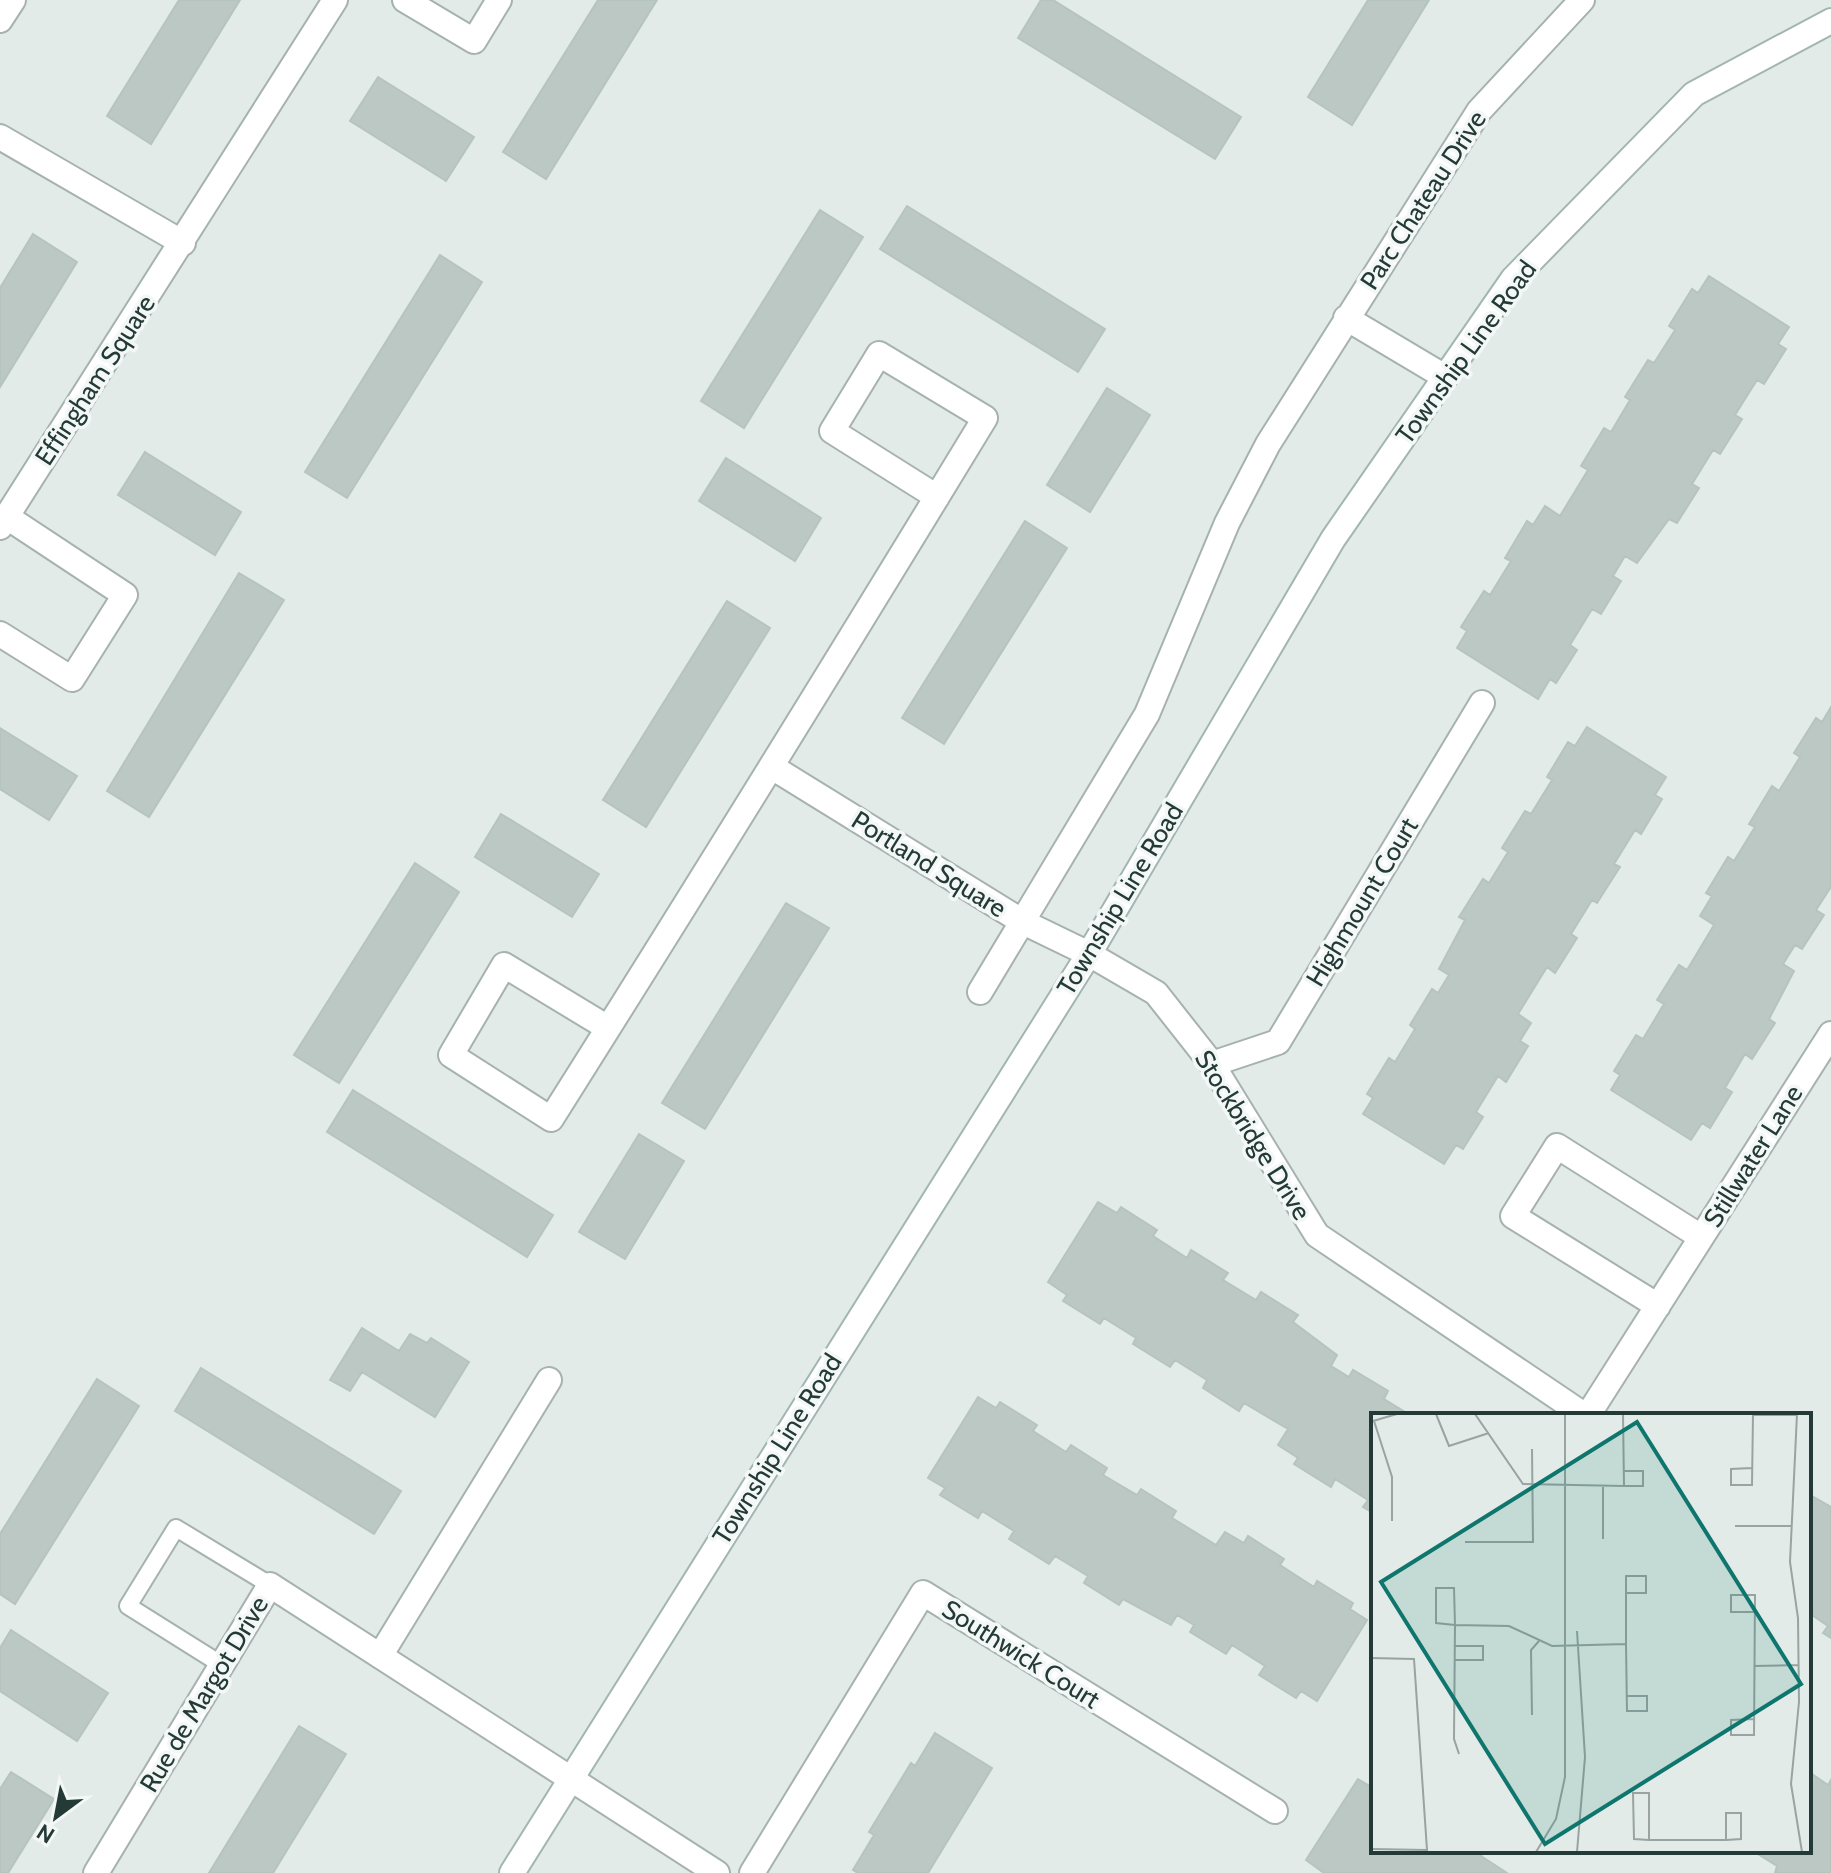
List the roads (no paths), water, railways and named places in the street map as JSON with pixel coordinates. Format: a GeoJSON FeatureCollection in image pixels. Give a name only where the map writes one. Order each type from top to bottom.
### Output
{"type":"FeatureCollection","features":[{"type":"Feature","properties":{"kind":"street"},"geometry":{"type":"LineString","coordinates":[[0,20],[13,0]]}},
{"type":"Feature","properties":{"kind":"street","name":"Effingham Square"},"geometry":{"type":"LineString","coordinates":[[0,634],[72,679],[125,595],[3,522],[335,0]]}},
{"type":"Feature","properties":{"kind":"street"},"geometry":{"type":"LineString","coordinates":[[405,0],[474,41],[499,0]]}},
{"type":"Feature","properties":{"kind":"street","name":"Parc Chateau Drive"},"geometry":{"type":"LineString","coordinates":[[1445,377],[1346,318],[1479,111],[1582,0]]}},
{"type":"Feature","properties":{"kind":"street","name":"Township Line Road"},"geometry":{"type":"LineString","coordinates":[[512,1873],[1089,954],[1333,539],[1513,279],[1694,94],[1831,21]]}},
{"type":"Feature","properties":{"kind":"street"},"geometry":{"type":"LineString","coordinates":[[0,137],[183,243]]}},
{"type":"Feature","properties":{"kind":"street"},"geometry":{"type":"LineString","coordinates":[[980,992],[1147,714],[1227,523],[1254,467],[1346,318]]}},
{"type":"Feature","properties":{"kind":"street"},"geometry":{"type":"LineString","coordinates":[[608,1028],[504,965],[451,1055],[551,1119],[772,767],[937,497],[985,418],[879,354],[832,431],[937,497]]}},
{"type":"Feature","properties":{"kind":"street","name":"Highmount Court"},"geometry":{"type":"LineString","coordinates":[[1212,1064],[1278,1042],[1482,703]]}},
{"type":"Feature","properties":{"kind":"street","name":"Portland Square"},"geometry":{"type":"LineString","coordinates":[[772,767],[1023,922],[1089,954]]}},
{"type":"Feature","properties":{"kind":"street","name":"Stockbridge Drive"},"geometry":{"type":"LineString","coordinates":[[1089,954],[1156,993],[1212,1064],[1317,1235],[1583,1413]]}},
{"type":"Feature","properties":{"kind":"street","name":"Stillwater Lane"},"geometry":{"type":"LineString","coordinates":[[1587,1413],[1831,1034]]}},
{"type":"Feature","properties":{"kind":"street","name":"Stillwater Lane"},"geometry":{"type":"LineString","coordinates":[[1658,1306],[1513,1216],[1557,1146],[1701,1237]]}},
{"type":"Feature","properties":{"kind":"street"},"geometry":{"type":"LineString","coordinates":[[380,1656],[549,1380]]}},
{"type":"Feature","properties":{"kind":"street","name":"Rue de Margot Drive"},"geometry":{"type":"LineString","coordinates":[[96,1873],[270,1585],[717,1873]]}},
{"type":"Feature","properties":{"kind":"street","name":"Southwick Court"},"geometry":{"type":"LineString","coordinates":[[752,1873],[923,1593],[1275,1811]]}},
{"type":"Feature","properties":{"kind":"lane"},"geometry":{"type":"LineString","coordinates":[[222,1665],[128,1606],[176,1528],[270,1585]]}}]}
